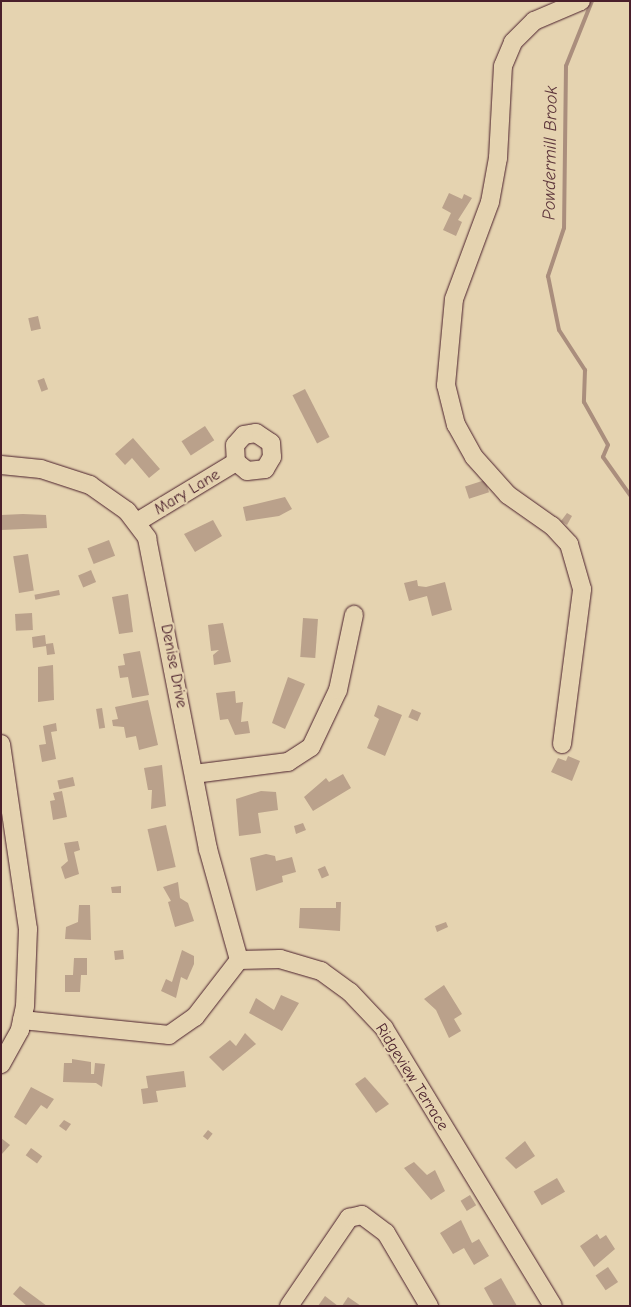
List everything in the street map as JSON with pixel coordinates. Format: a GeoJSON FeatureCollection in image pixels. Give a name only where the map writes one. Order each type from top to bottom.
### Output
{"type":"FeatureCollection","features":[{"type":"Feature","properties":{"kind":"street"},"geometry":{"type":"LineString","coordinates":[[562,744],[582,589],[569,544],[552,526],[508,495],[474,457],[456,425],[446,384],[454,299],[490,202],[498,158],[503,66],[512,42],[548,14],[581,1]]}},
{"type":"Feature","properties":{"kind":"street","name":"Mary Lane"},"geometry":{"type":"LineString","coordinates":[[137,522],[236,462]]}},
{"type":"Feature","properties":{"kind":"street","name":"Denise Drive"},"geometry":{"type":"LineString","coordinates":[[1,465],[41,469],[79,480],[108,495],[137,522],[154,558],[216,881],[240,960]]}},
{"type":"Feature","properties":{"kind":"street"},"geometry":{"type":"LineString","coordinates":[[194,774],[288,762],[311,747],[338,690],[354,615]]}},
{"type":"Feature","properties":{"kind":"street"},"geometry":{"type":"LineString","coordinates":[[1,744],[28,929],[22,1020],[1,1064]]}},
{"type":"Feature","properties":{"kind":"street","name":"Ridgeview Terrace"},"geometry":{"type":"LineString","coordinates":[[240,960],[280,959],[321,971],[364,1005],[384,1028],[553,1306]]}},
{"type":"Feature","properties":{"kind":"street"},"geometry":{"type":"LineString","coordinates":[[22,1020],[169,1035],[195,1017],[240,960]]}},
{"type":"Feature","properties":{"kind":"street"},"geometry":{"type":"LineString","coordinates":[[289,1306],[349,1218],[362,1215],[386,1233],[429,1306]]}},
{"type":"Feature","properties":{"kind":"building"},"geometry":{"type":"Polygon","coordinates":[[[449,193],[462,199],[464,194],[472,198],[458,220],[462,222],[456,236],[443,230],[451,213],[442,208],[449,193]]]}},
{"type":"Feature","properties":{"kind":"building"},"geometry":{"type":"Polygon","coordinates":[[[38,316],[41,329],[31,331],[28,318],[38,316]]]}},
{"type":"Feature","properties":{"kind":"building"},"geometry":{"type":"Polygon","coordinates":[[[44,378],[48,389],[42,392],[37,380],[44,378]]]}},
{"type":"Feature","properties":{"kind":"building"},"geometry":{"type":"Polygon","coordinates":[[[305,389],[330,437],[317,443],[293,395],[305,389]]]}},
{"type":"Feature","properties":{"kind":"building"},"geometry":{"type":"Polygon","coordinates":[[[205,426],[214,440],[191,456],[182,441],[205,426]]]}},
{"type":"Feature","properties":{"kind":"building"},"geometry":{"type":"Polygon","coordinates":[[[133,438],[160,469],[149,478],[132,458],[125,465],[115,454],[133,438]]]}},
{"type":"Feature","properties":{"kind":"building"},"geometry":{"type":"Polygon","coordinates":[[[485,480],[489,492],[469,499],[465,486],[485,480]]]}},
{"type":"Feature","properties":{"kind":"building"},"geometry":{"type":"Polygon","coordinates":[[[285,497],[292,509],[279,516],[246,521],[243,507],[285,497]]]}},
{"type":"Feature","properties":{"kind":"building"},"geometry":{"type":"Polygon","coordinates":[[[567,513],[572,516],[567,525],[561,521],[567,513]]]}},
{"type":"Feature","properties":{"kind":"building"},"geometry":{"type":"Polygon","coordinates":[[[1,515],[46,515],[47,528],[1,530],[1,515]]]}},
{"type":"Feature","properties":{"kind":"building"},"geometry":{"type":"Polygon","coordinates":[[[213,520],[222,536],[195,552],[184,534],[213,520]]]}},
{"type":"Feature","properties":{"kind":"building"},"geometry":{"type":"Polygon","coordinates":[[[109,540],[115,556],[94,564],[88,548],[109,540]]]}},
{"type":"Feature","properties":{"kind":"building"},"geometry":{"type":"Polygon","coordinates":[[[28,554],[34,591],[19,593],[13,556],[28,554]]]}},
{"type":"Feature","properties":{"kind":"building"},"geometry":{"type":"Polygon","coordinates":[[[91,570],[96,582],[83,587],[78,575],[91,570]]]}},
{"type":"Feature","properties":{"kind":"building"},"geometry":{"type":"Polygon","coordinates":[[[417,580],[418,586],[426,587],[445,582],[452,610],[432,616],[427,596],[409,601],[404,583],[417,580]]]}},
{"type":"Feature","properties":{"kind":"building"},"geometry":{"type":"Polygon","coordinates":[[[59,590],[60,595],[35,600],[34,595],[59,590]]]}},
{"type":"Feature","properties":{"kind":"building"},"geometry":{"type":"Polygon","coordinates":[[[128,594],[133,632],[119,634],[112,597],[128,594]]]}},
{"type":"Feature","properties":{"kind":"building"},"geometry":{"type":"Polygon","coordinates":[[[32,613],[33,630],[16,631],[15,614],[32,613]]]}},
{"type":"Feature","properties":{"kind":"building"},"geometry":{"type":"Polygon","coordinates":[[[303,618],[318,619],[315,658],[300,657],[303,618]]]}},
{"type":"Feature","properties":{"kind":"building"},"geometry":{"type":"Polygon","coordinates":[[[223,623],[231,662],[214,665],[213,655],[219,650],[211,651],[208,625],[223,623]]]}},
{"type":"Feature","properties":{"kind":"building"},"geometry":{"type":"Polygon","coordinates":[[[45,635],[46,644],[53,643],[55,654],[47,655],[46,646],[33,648],[32,637],[45,635]]]}},
{"type":"Feature","properties":{"kind":"building"},"geometry":{"type":"Polygon","coordinates":[[[140,651],[149,695],[132,698],[128,677],[120,678],[118,666],[125,665],[123,654],[140,651]]]}},
{"type":"Feature","properties":{"kind":"building"},"geometry":{"type":"Polygon","coordinates":[[[53,665],[54,700],[38,702],[38,667],[53,665]]]}},
{"type":"Feature","properties":{"kind":"building"},"geometry":{"type":"Polygon","coordinates":[[[288,677],[305,684],[285,729],[272,723],[288,677]]]}},
{"type":"Feature","properties":{"kind":"building"},"geometry":{"type":"Polygon","coordinates":[[[235,691],[236,703],[243,702],[241,722],[248,721],[250,733],[235,735],[228,719],[220,720],[216,693],[235,691]]]}},
{"type":"Feature","properties":{"kind":"building"},"geometry":{"type":"Polygon","coordinates":[[[148,700],[158,745],[139,750],[136,736],[126,738],[124,727],[113,726],[112,720],[118,719],[115,707],[148,700]]]}},
{"type":"Feature","properties":{"kind":"building"},"geometry":{"type":"Polygon","coordinates":[[[378,705],[402,715],[385,756],[367,748],[379,719],[374,716],[378,705]]]}},
{"type":"Feature","properties":{"kind":"building"},"geometry":{"type":"Polygon","coordinates":[[[102,708],[105,728],[99,729],[96,709],[102,708]]]}},
{"type":"Feature","properties":{"kind":"building"},"geometry":{"type":"Polygon","coordinates":[[[412,709],[421,713],[417,721],[408,717],[412,709]]]}},
{"type":"Feature","properties":{"kind":"building"},"geometry":{"type":"Polygon","coordinates":[[[56,723],[57,731],[51,732],[56,759],[42,762],[39,745],[46,744],[43,726],[56,723]]]}},
{"type":"Feature","properties":{"kind":"building"},"geometry":{"type":"Polygon","coordinates":[[[568,756],[580,761],[572,781],[551,772],[558,758],[566,761],[568,756]]]}},
{"type":"Feature","properties":{"kind":"building"},"geometry":{"type":"Polygon","coordinates":[[[162,765],[166,806],[151,809],[152,790],[148,790],[144,768],[162,765]]]}},
{"type":"Feature","properties":{"kind":"building"},"geometry":{"type":"Polygon","coordinates":[[[343,774],[351,788],[313,811],[304,797],[326,778],[329,782],[343,774]]]}},
{"type":"Feature","properties":{"kind":"building"},"geometry":{"type":"Polygon","coordinates":[[[73,777],[75,786],[59,789],[57,781],[73,777]]]}},
{"type":"Feature","properties":{"kind":"building"},"geometry":{"type":"Polygon","coordinates":[[[62,791],[67,817],[53,820],[50,801],[55,800],[53,793],[62,791]]]}},
{"type":"Feature","properties":{"kind":"building"},"geometry":{"type":"Polygon","coordinates":[[[261,791],[276,792],[278,810],[258,813],[261,833],[239,836],[236,799],[261,791]]]}},
{"type":"Feature","properties":{"kind":"building"},"geometry":{"type":"Polygon","coordinates":[[[303,823],[306,830],[296,834],[294,826],[303,823]]]}},
{"type":"Feature","properties":{"kind":"building"},"geometry":{"type":"Polygon","coordinates":[[[166,825],[176,867],[157,871],[147,829],[166,825]]]}},
{"type":"Feature","properties":{"kind":"building"},"geometry":{"type":"Polygon","coordinates":[[[78,841],[80,850],[74,852],[79,874],[65,879],[61,867],[68,861],[64,843],[78,841]]]}},
{"type":"Feature","properties":{"kind":"building"},"geometry":{"type":"Polygon","coordinates":[[[266,854],[275,856],[276,861],[292,857],[296,872],[282,876],[283,882],[256,891],[250,858],[266,854]]]}},
{"type":"Feature","properties":{"kind":"building"},"geometry":{"type":"Polygon","coordinates":[[[325,866],[329,875],[322,878],[318,869],[325,866]]]}},
{"type":"Feature","properties":{"kind":"building"},"geometry":{"type":"Polygon","coordinates":[[[178,882],[180,898],[188,903],[194,921],[175,927],[168,902],[171,901],[163,887],[178,882]]]}},
{"type":"Feature","properties":{"kind":"building"},"geometry":{"type":"Polygon","coordinates":[[[121,886],[121,893],[112,893],[111,887],[121,886]]]}},
{"type":"Feature","properties":{"kind":"building"},"geometry":{"type":"Polygon","coordinates":[[[336,902],[341,902],[340,931],[299,928],[300,908],[336,908],[336,902]]]}},
{"type":"Feature","properties":{"kind":"building"},"geometry":{"type":"Polygon","coordinates":[[[79,905],[90,905],[91,940],[65,939],[66,927],[78,922],[79,905]]]}},
{"type":"Feature","properties":{"kind":"building"},"geometry":{"type":"Polygon","coordinates":[[[446,922],[448,927],[437,932],[435,926],[446,922]]]}},
{"type":"Feature","properties":{"kind":"building"},"geometry":{"type":"Polygon","coordinates":[[[123,950],[124,959],[115,960],[114,951],[123,950]]]}},
{"type":"Feature","properties":{"kind":"building"},"geometry":{"type":"Polygon","coordinates":[[[182,950],[194,956],[194,964],[187,980],[181,977],[176,998],[161,991],[166,979],[172,982],[182,950]]]}},
{"type":"Feature","properties":{"kind":"building"},"geometry":{"type":"Polygon","coordinates":[[[74,958],[87,958],[87,975],[81,975],[80,992],[65,992],[65,975],[73,975],[74,958]]]}},
{"type":"Feature","properties":{"kind":"building"},"geometry":{"type":"Polygon","coordinates":[[[444,985],[462,1014],[454,1019],[461,1031],[449,1038],[436,1010],[424,999],[444,985]]]}},
{"type":"Feature","properties":{"kind":"building"},"geometry":{"type":"Polygon","coordinates":[[[281,995],[299,1003],[282,1031],[249,1013],[256,998],[274,1010],[281,995]]]}},
{"type":"Feature","properties":{"kind":"building"},"geometry":{"type":"Polygon","coordinates":[[[245,1033],[256,1044],[223,1071],[209,1057],[230,1040],[236,1046],[245,1033]]]}},
{"type":"Feature","properties":{"kind":"building"},"geometry":{"type":"Polygon","coordinates":[[[72,1059],[91,1062],[91,1074],[94,1074],[95,1063],[105,1064],[102,1087],[96,1083],[63,1082],[64,1063],[72,1063],[72,1059]]]}},
{"type":"Feature","properties":{"kind":"building"},"geometry":{"type":"Polygon","coordinates":[[[184,1071],[186,1087],[156,1091],[158,1102],[143,1104],[141,1089],[148,1088],[146,1076],[184,1071]]]}},
{"type":"Feature","properties":{"kind":"building"},"geometry":{"type":"Polygon","coordinates":[[[365,1077],[389,1104],[376,1113],[355,1084],[365,1077]]]}},
{"type":"Feature","properties":{"kind":"building"},"geometry":{"type":"Polygon","coordinates":[[[31,1087],[54,1099],[47,1109],[41,1105],[26,1125],[14,1117],[31,1087]]]}},
{"type":"Feature","properties":{"kind":"building"},"geometry":{"type":"Polygon","coordinates":[[[64,1120],[71,1124],[66,1131],[59,1126],[64,1120]]]}},
{"type":"Feature","properties":{"kind":"building"},"geometry":{"type":"Polygon","coordinates":[[[208,1130],[213,1134],[208,1140],[203,1136],[208,1130]]]}},
{"type":"Feature","properties":{"kind":"building"},"geometry":{"type":"Polygon","coordinates":[[[1,1138],[10,1145],[1,1155],[1,1138]]]}},
{"type":"Feature","properties":{"kind":"building"},"geometry":{"type":"Polygon","coordinates":[[[525,1141],[535,1156],[516,1169],[505,1158],[525,1141]]]}},
{"type":"Feature","properties":{"kind":"building"},"geometry":{"type":"Polygon","coordinates":[[[31,1148],[42,1156],[37,1164],[26,1155],[31,1148]]]}},
{"type":"Feature","properties":{"kind":"building"},"geometry":{"type":"Polygon","coordinates":[[[414,1162],[427,1175],[435,1170],[445,1191],[431,1200],[404,1168],[414,1162]]]}},
{"type":"Feature","properties":{"kind":"building"},"geometry":{"type":"Polygon","coordinates":[[[557,1178],[565,1192],[542,1205],[534,1192],[557,1178]]]}},
{"type":"Feature","properties":{"kind":"building"},"geometry":{"type":"Polygon","coordinates":[[[470,1195],[476,1205],[467,1211],[461,1201],[470,1195]]]}},
{"type":"Feature","properties":{"kind":"building"},"geometry":{"type":"Polygon","coordinates":[[[461,1220],[472,1243],[479,1239],[489,1256],[474,1265],[464,1248],[453,1254],[440,1233],[461,1220]]]}},
{"type":"Feature","properties":{"kind":"building"},"geometry":{"type":"Polygon","coordinates":[[[597,1234],[600,1239],[606,1235],[615,1249],[594,1267],[580,1246],[597,1234]]]}},
{"type":"Feature","properties":{"kind":"building"},"geometry":{"type":"Polygon","coordinates":[[[608,1267],[618,1282],[606,1290],[596,1275],[608,1267]]]}},
{"type":"Feature","properties":{"kind":"building"},"geometry":{"type":"Polygon","coordinates":[[[501,1278],[517,1306],[494,1306],[484,1288],[501,1278]]]}},
{"type":"Feature","properties":{"kind":"building"},"geometry":{"type":"Polygon","coordinates":[[[20,1286],[47,1306],[27,1306],[13,1294],[20,1286]]]}},
{"type":"Feature","properties":{"kind":"building"},"geometry":{"type":"Polygon","coordinates":[[[325,1296],[338,1306],[318,1306],[325,1296]]]}},
{"type":"Feature","properties":{"kind":"building"},"geometry":{"type":"Polygon","coordinates":[[[348,1297],[361,1306],[342,1306],[348,1297]]]}},
{"type":"Feature","properties":{"kind":"waterway","name":"Powdermill Brook"},"geometry":{"type":"LineString","coordinates":[[592,1],[566,66],[564,228],[548,276],[559,330],[585,370],[584,402],[608,445],[603,457],[630,495]]}}]}
